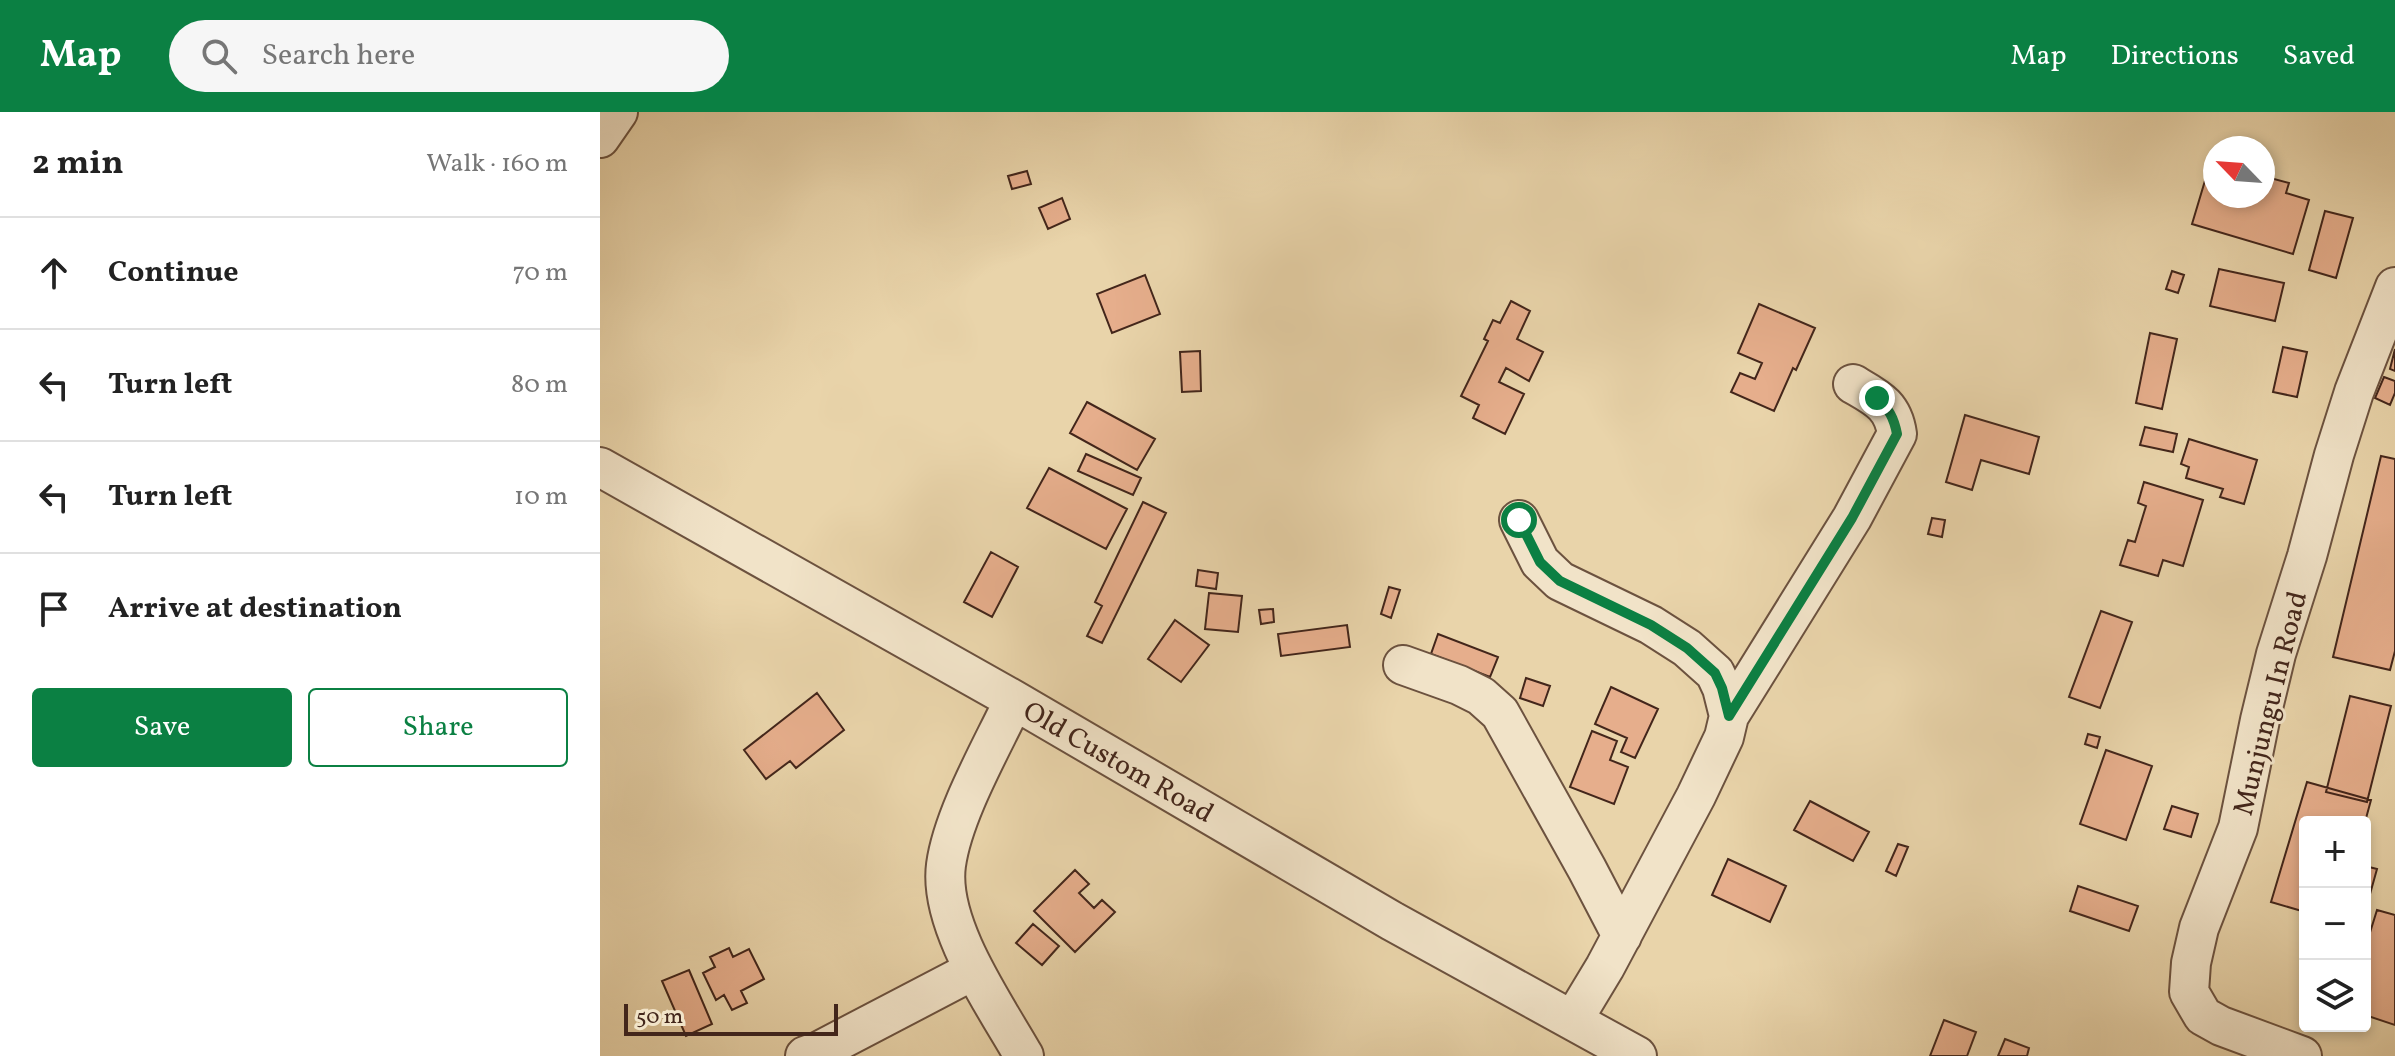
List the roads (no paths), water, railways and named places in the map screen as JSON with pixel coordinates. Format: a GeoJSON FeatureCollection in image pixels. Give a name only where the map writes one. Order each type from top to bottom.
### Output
{"type":"FeatureCollection","features":[{"type":"Feature","properties":{"kind":"street"},"geometry":{"type":"LineString","coordinates":[[600,138],[618,112]]}},
{"type":"Feature","properties":{"kind":"street","name":"Munjungu In Road"},"geometry":{"type":"LineString","coordinates":[[2302,1056],[2221,1026],[2203,1016],[2189,992],[2191,963],[2199,928],[2238,828],[2276,654],[2334,455],[2354,392],[2395,287]]}},
{"type":"Feature","properties":{"kind":"street"},"geometry":{"type":"LineString","coordinates":[[1573,1020],[1622,936],[1696,796],[1724,737],[1729,716],[1852,518],[1897,434],[1895,419],[1887,408],[1877,398],[1853,384]]}},
{"type":"Feature","properties":{"kind":"street","name":"Old Custom Road"},"geometry":{"type":"LineString","coordinates":[[600,467],[1014,700],[1392,921],[1573,1020],[1617,1052]]}},
{"type":"Feature","properties":{"kind":"street"},"geometry":{"type":"LineString","coordinates":[[1519,520],[1540,562],[1560,581],[1651,625],[1687,648],[1715,673],[1729,716]]}},
{"type":"Feature","properties":{"kind":"street"},"geometry":{"type":"LineString","coordinates":[[1403,665],[1470,690],[1500,713],[1622,936]]}},
{"type":"Feature","properties":{"kind":"street"},"geometry":{"type":"LineString","coordinates":[[1014,700],[960,815],[946,865],[948,904],[974,970],[1024,1056]]}},
{"type":"Feature","properties":{"kind":"street"},"geometry":{"type":"LineString","coordinates":[[805,1056],[974,970]]}}]}
